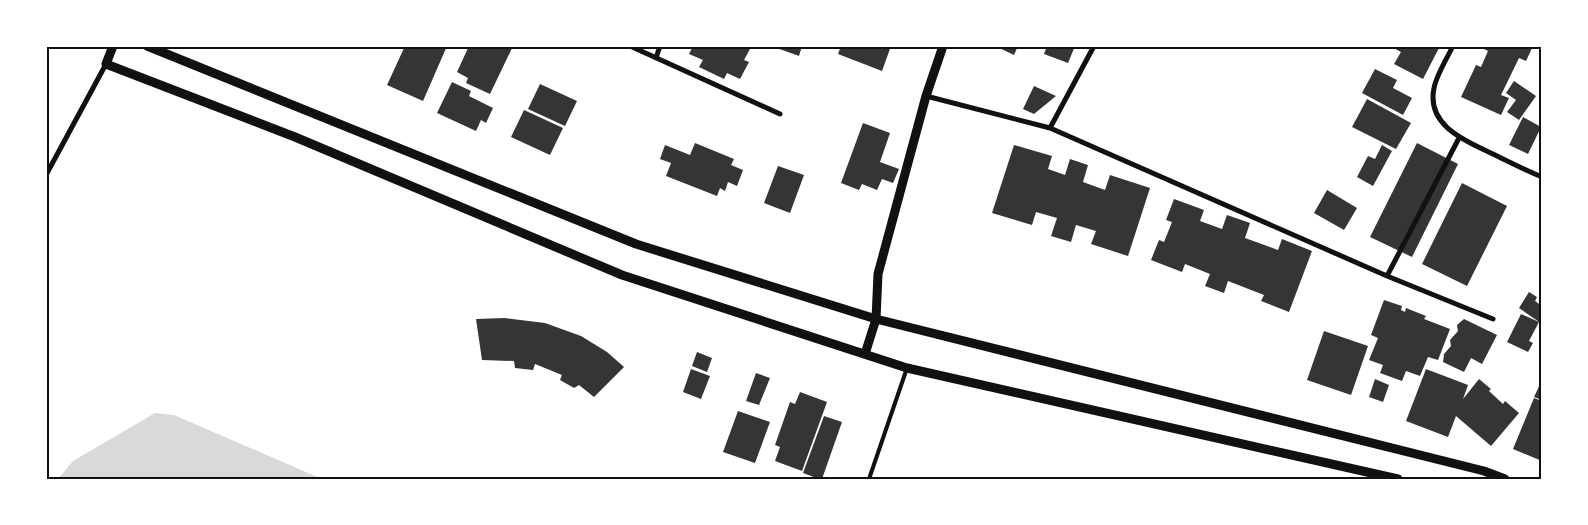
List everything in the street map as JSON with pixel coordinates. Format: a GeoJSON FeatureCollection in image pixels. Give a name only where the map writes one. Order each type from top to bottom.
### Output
{"type":"FeatureCollection","features":[{"type":"Feature","properties":{"kind":"street"},"geometry":{"type":"LineString","coordinates":[[46,175],[106,64],[113,46]]}},
{"type":"Feature","properties":{"kind":"street"},"geometry":{"type":"LineString","coordinates":[[147,46],[636,244],[876,320],[1474,469],[1505,479]]}},
{"type":"Feature","properties":{"kind":"street"},"geometry":{"type":"LineString","coordinates":[[630,46],[780,114]]}},
{"type":"Feature","properties":{"kind":"street"},"geometry":{"type":"LineString","coordinates":[[656,58],[660,46]]}},
{"type":"Feature","properties":{"kind":"street"},"geometry":{"type":"LineString","coordinates":[[865,354],[876,320],[878,274],[926,96],[943,46]]}},
{"type":"Feature","properties":{"kind":"street"},"geometry":{"type":"LineString","coordinates":[[1050,128],[1094,46]]}},
{"type":"Feature","properties":{"kind":"street"},"geometry":{"type":"LineString","coordinates":[[1453,46],[1434,87],[1433,105],[1447,128],[1459,138],[1542,177]]}},
{"type":"Feature","properties":{"kind":"street"},"geometry":{"type":"LineString","coordinates":[[106,64],[295,137],[622,276],[907,368],[1398,479]]}},
{"type":"Feature","properties":{"kind":"street"},"geometry":{"type":"LineString","coordinates":[[926,96],[1050,128],[1386,276],[1493,319]]}},
{"type":"Feature","properties":{"kind":"street"},"geometry":{"type":"LineString","coordinates":[[1386,276],[1459,138]]}},
{"type":"Feature","properties":{"kind":"lane"},"geometry":{"type":"LineString","coordinates":[[869,479],[907,368]]}},
{"type":"Feature","properties":{"kind":"shaded area"},"geometry":{"type":"Polygon","coordinates":[[[155,413],[174,415],[322,479],[58,479],[73,461],[155,413]]]}},
{"type":"Feature","properties":{"kind":"building"},"geometry":{"type":"Polygon","coordinates":[[[405,46],[447,46],[423,101],[387,85],[405,46]]]}},
{"type":"Feature","properties":{"kind":"building"},"geometry":{"type":"Polygon","coordinates":[[[469,46],[513,46],[490,94],[466,83],[468,78],[457,72],[469,46]]]}},
{"type":"Feature","properties":{"kind":"building"},"geometry":{"type":"Polygon","coordinates":[[[693,46],[744,46],[750,49],[744,60],[749,62],[740,79],[727,73],[724,79],[699,67],[703,60],[689,54],[693,46]]]}},
{"type":"Feature","properties":{"kind":"building"},"geometry":{"type":"Polygon","coordinates":[[[771,46],[802,46],[799,56],[771,46]]]}},
{"type":"Feature","properties":{"kind":"building"},"geometry":{"type":"Polygon","coordinates":[[[841,46],[891,46],[882,71],[838,54],[841,46]]]}},
{"type":"Feature","properties":{"kind":"building"},"geometry":{"type":"Polygon","coordinates":[[[995,46],[1018,46],[1014,55],[995,46]]]}},
{"type":"Feature","properties":{"kind":"building"},"geometry":{"type":"Polygon","coordinates":[[[1047,46],[1075,46],[1068,63],[1044,54],[1047,46]]]}},
{"type":"Feature","properties":{"kind":"building"},"geometry":{"type":"Polygon","coordinates":[[[1390,46],[1440,46],[1423,79],[1394,64],[1401,52],[1390,46]]]}},
{"type":"Feature","properties":{"kind":"building"},"geometry":{"type":"Polygon","coordinates":[[[1485,46],[1533,46],[1526,61],[1519,58],[1501,95],[1509,98],[1501,115],[1461,97],[1476,65],[1481,67],[1488,51],[1484,49],[1485,46]]]}},
{"type":"Feature","properties":{"kind":"building"},"geometry":{"type":"Polygon","coordinates":[[[1375,69],[1397,80],[1393,88],[1412,98],[1403,115],[1362,93],[1375,69]]]}},
{"type":"Feature","properties":{"kind":"building"},"geometry":{"type":"Polygon","coordinates":[[[1514,81],[1536,96],[1519,120],[1507,112],[1516,100],[1506,93],[1514,81]]]}},
{"type":"Feature","properties":{"kind":"building"},"geometry":{"type":"Polygon","coordinates":[[[452,82],[471,91],[469,96],[493,108],[486,123],[481,120],[476,131],[437,113],[452,82]]]}},
{"type":"Feature","properties":{"kind":"building"},"geometry":{"type":"Polygon","coordinates":[[[540,84],[577,101],[565,126],[528,109],[540,84]]]}},
{"type":"Feature","properties":{"kind":"building"},"geometry":{"type":"Polygon","coordinates":[[[1034,86],[1056,96],[1034,114],[1023,109],[1034,86]]]}},
{"type":"Feature","properties":{"kind":"building"},"geometry":{"type":"Polygon","coordinates":[[[1367,99],[1411,123],[1396,149],[1352,127],[1367,99]]]}},
{"type":"Feature","properties":{"kind":"building"},"geometry":{"type":"Polygon","coordinates":[[[524,110],[563,128],[550,155],[511,137],[524,110]]]}},
{"type":"Feature","properties":{"kind":"building"},"geometry":{"type":"Polygon","coordinates":[[[1523,117],[1541,127],[1528,154],[1509,145],[1523,117]]]}},
{"type":"Feature","properties":{"kind":"building"},"geometry":{"type":"Polygon","coordinates":[[[863,123],[890,133],[880,162],[899,169],[893,183],[882,179],[877,190],[862,184],[859,190],[841,183],[863,123]]]}},
{"type":"Feature","properties":{"kind":"building"},"geometry":{"type":"Polygon","coordinates":[[[695,143],[734,159],[731,165],[743,170],[737,186],[728,182],[725,191],[720,188],[717,196],[666,176],[671,163],[660,159],[665,145],[690,155],[695,143]]]}},
{"type":"Feature","properties":{"kind":"building"},"geometry":{"type":"Polygon","coordinates":[[[1417,143],[1458,164],[1412,257],[1370,237],[1417,143]]]}},
{"type":"Feature","properties":{"kind":"building"},"geometry":{"type":"Polygon","coordinates":[[[1014,145],[1052,156],[1048,169],[1065,175],[1070,159],[1088,165],[1083,182],[1105,190],[1110,175],[1150,188],[1128,256],[1091,244],[1096,231],[1076,225],[1071,242],[1051,236],[1057,218],[1036,212],[1032,225],[992,213],[1014,145]]]}},
{"type":"Feature","properties":{"kind":"building"},"geometry":{"type":"Polygon","coordinates":[[[1382,145],[1392,151],[1373,186],[1357,177],[1368,156],[1375,159],[1382,145]]]}},
{"type":"Feature","properties":{"kind":"building"},"geometry":{"type":"Polygon","coordinates":[[[778,166],[804,175],[790,213],[764,203],[778,166]]]}},
{"type":"Feature","properties":{"kind":"building"},"geometry":{"type":"Polygon","coordinates":[[[1462,183],[1507,206],[1467,286],[1422,264],[1462,183]]]}},
{"type":"Feature","properties":{"kind":"building"},"geometry":{"type":"Polygon","coordinates":[[[1327,190],[1357,208],[1344,230],[1314,213],[1327,190]]]}},
{"type":"Feature","properties":{"kind":"building"},"geometry":{"type":"Polygon","coordinates":[[[1174,199],[1204,210],[1200,221],[1222,229],[1227,215],[1250,223],[1245,238],[1278,250],[1282,239],[1312,251],[1289,312],[1261,301],[1264,295],[1228,281],[1224,293],[1205,286],[1210,274],[1185,264],[1182,272],[1151,260],[1159,240],[1164,242],[1172,222],[1166,220],[1174,199]]]}},
{"type":"Feature","properties":{"kind":"building"},"geometry":{"type":"Polygon","coordinates":[[[1529,292],[1537,297],[1535,301],[1542,306],[1542,324],[1519,308],[1529,292]]]}},
{"type":"Feature","properties":{"kind":"building"},"geometry":{"type":"Polygon","coordinates":[[[1384,300],[1402,306],[1401,310],[1405,312],[1406,308],[1426,316],[1424,319],[1450,329],[1438,360],[1428,357],[1420,376],[1406,371],[1402,381],[1380,373],[1383,365],[1369,360],[1378,338],[1371,335],[1384,300]]]}},
{"type":"Feature","properties":{"kind":"building"},"geometry":{"type":"Polygon","coordinates":[[[1521,314],[1539,322],[1529,341],[1533,343],[1528,352],[1507,342],[1521,314]]]}},
{"type":"Feature","properties":{"kind":"building"},"geometry":{"type":"Polygon","coordinates":[[[505,318],[545,323],[581,336],[607,352],[624,367],[594,397],[579,385],[574,388],[560,380],[562,375],[535,364],[533,370],[515,368],[514,361],[482,360],[476,319],[505,318]]]}},
{"type":"Feature","properties":{"kind":"building"},"geometry":{"type":"Polygon","coordinates":[[[1464,319],[1497,335],[1482,364],[1471,358],[1464,372],[1443,362],[1444,354],[1451,346],[1450,340],[1458,331],[1457,325],[1464,319]]]}},
{"type":"Feature","properties":{"kind":"building"},"geometry":{"type":"Polygon","coordinates":[[[1324,331],[1368,346],[1351,395],[1307,380],[1324,331]]]}},
{"type":"Feature","properties":{"kind":"building"},"geometry":{"type":"Polygon","coordinates":[[[697,352],[712,358],[707,372],[692,366],[697,352]]]}},
{"type":"Feature","properties":{"kind":"building"},"geometry":{"type":"Polygon","coordinates":[[[691,369],[710,376],[701,399],[683,392],[691,369]]]}},
{"type":"Feature","properties":{"kind":"building"},"geometry":{"type":"Polygon","coordinates":[[[1426,369],[1468,385],[1463,399],[1479,379],[1491,389],[1489,391],[1503,404],[1505,401],[1519,413],[1491,446],[1456,416],[1448,437],[1406,421],[1426,369]]]}},
{"type":"Feature","properties":{"kind":"building"},"geometry":{"type":"Polygon","coordinates":[[[756,373],[770,378],[759,405],[746,401],[756,373]]]}},
{"type":"Feature","properties":{"kind":"building"},"geometry":{"type":"Polygon","coordinates":[[[1375,379],[1389,385],[1383,402],[1369,397],[1375,379]]]}},
{"type":"Feature","properties":{"kind":"building"},"geometry":{"type":"Polygon","coordinates":[[[1542,380],[1542,400],[1534,397],[1542,380]]]}},
{"type":"Feature","properties":{"kind":"building"},"geometry":{"type":"Polygon","coordinates":[[[800,392],[827,402],[802,471],[775,461],[780,447],[775,445],[790,402],[795,404],[800,392]]]}},
{"type":"Feature","properties":{"kind":"building"},"geometry":{"type":"Polygon","coordinates":[[[1534,398],[1542,401],[1542,461],[1513,449],[1534,398]]]}},
{"type":"Feature","properties":{"kind":"building"},"geometry":{"type":"Polygon","coordinates":[[[738,411],[770,422],[755,463],[723,452],[738,411]]]}},
{"type":"Feature","properties":{"kind":"building"},"geometry":{"type":"Polygon","coordinates":[[[824,416],[842,422],[822,479],[819,479],[803,473],[824,416]]]}}]}
